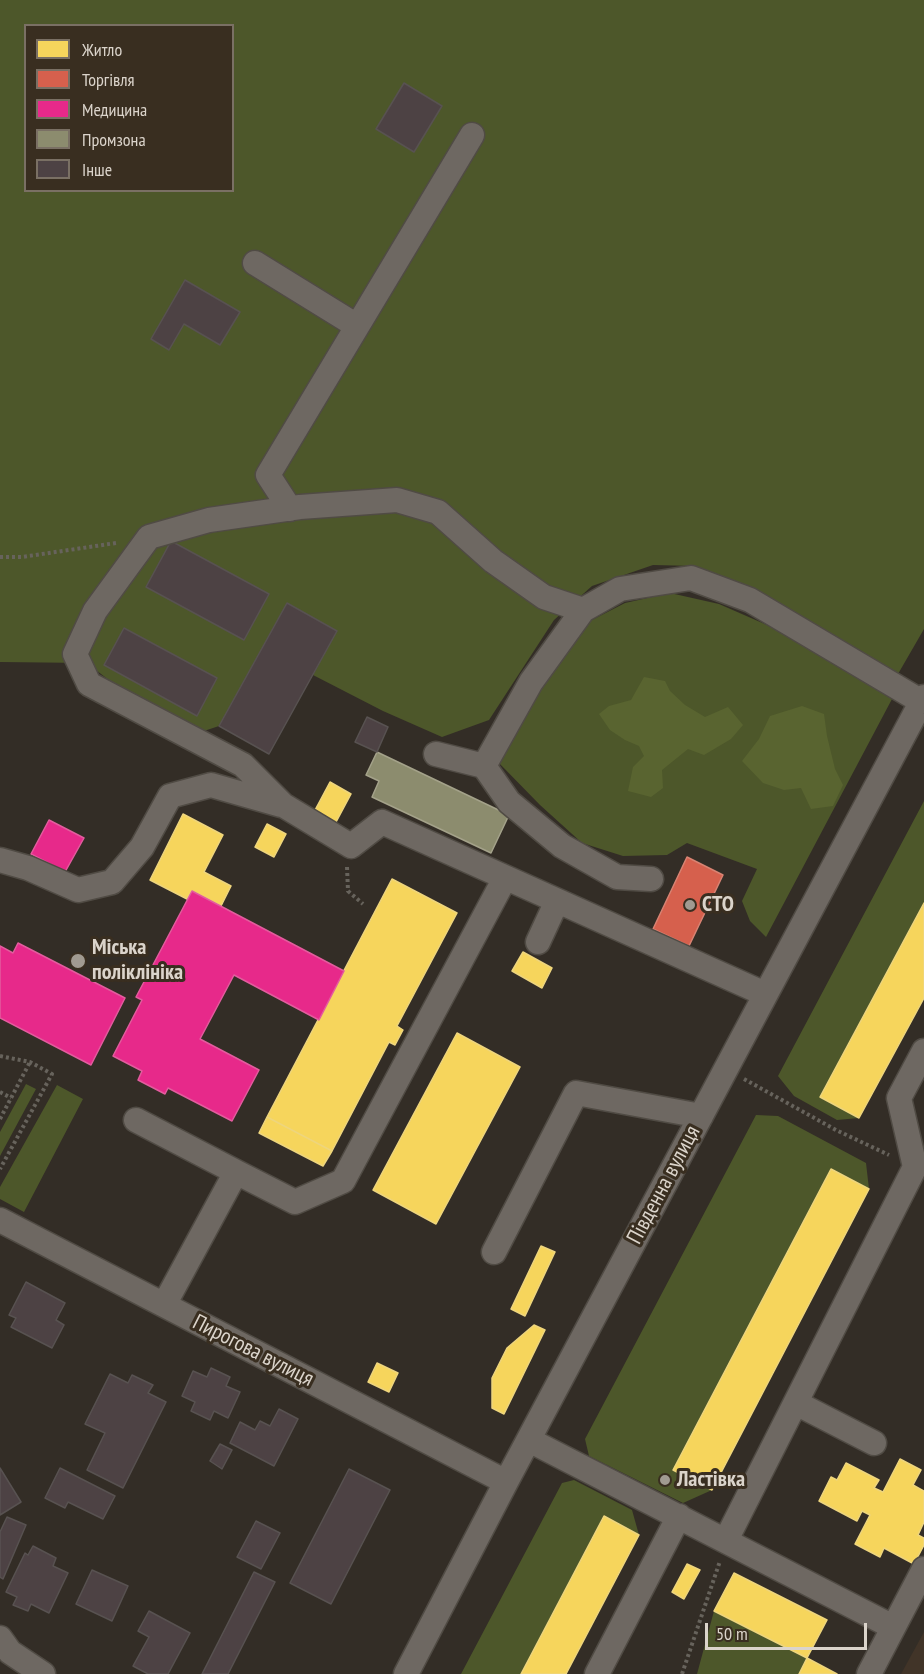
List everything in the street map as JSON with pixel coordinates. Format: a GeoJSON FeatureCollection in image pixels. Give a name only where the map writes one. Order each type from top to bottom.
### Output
{"type":"FeatureCollection","features":[{"type":"Feature","properties":{"kind":"street"},"geometry":{"type":"LineString","coordinates":[[290,509],[268,475],[472,135]]}},
{"type":"Feature","properties":{"kind":"street"},"geometry":{"type":"LineString","coordinates":[[255,263],[357,326]]}},
{"type":"Feature","properties":{"kind":"street"},"geometry":{"type":"LineString","coordinates":[[583,610],[544,597],[493,561],[438,512],[397,500],[290,509],[209,520],[149,537],[95,611],[75,654],[89,684],[243,765],[283,805],[351,846],[382,822],[765,994]]}},
{"type":"Feature","properties":{"kind":"street"},"geometry":{"type":"LineString","coordinates":[[484,765],[531,682],[583,610],[620,589],[691,579],[750,600],[923,699]]}},
{"type":"Feature","properties":{"kind":"street","name":"Південна вулиця"},"geometry":{"type":"LineString","coordinates":[[406,1674],[923,699]]}},
{"type":"Feature","properties":{"kind":"street"},"geometry":{"type":"LineString","coordinates":[[436,754],[484,765],[509,802],[562,846],[616,876],[651,879]]}},
{"type":"Feature","properties":{"kind":"street"},"geometry":{"type":"LineString","coordinates":[[0,861],[28,868],[78,890],[112,882],[142,847],[170,796],[211,785],[283,805]]}},
{"type":"Feature","properties":{"kind":"street"},"geometry":{"type":"LineString","coordinates":[[136,1120],[295,1202],[343,1181],[505,878]]}},
{"type":"Feature","properties":{"kind":"street"},"geometry":{"type":"LineString","coordinates":[[538,942],[557,902]]}},
{"type":"Feature","properties":{"kind":"street"},"geometry":{"type":"LineString","coordinates":[[726,1540],[915,1167],[899,1098],[924,1051]]}},
{"type":"Feature","properties":{"kind":"street"},"geometry":{"type":"LineString","coordinates":[[494,1252],[576,1093],[701,1116]]}},
{"type":"Feature","properties":{"kind":"street"},"geometry":{"type":"LineString","coordinates":[[164,1305],[236,1172]]}},
{"type":"Feature","properties":{"kind":"street","name":"Пирогова вулиця"},"geometry":{"type":"LineString","coordinates":[[0,1220],[506,1482]]}},
{"type":"Feature","properties":{"kind":"street"},"geometry":{"type":"LineString","coordinates":[[796,1403],[874,1443]]}},
{"type":"Feature","properties":{"kind":"street"},"geometry":{"type":"LineString","coordinates":[[529,1440],[893,1627]]}},
{"type":"Feature","properties":{"kind":"street"},"geometry":{"type":"LineString","coordinates":[[597,1674],[679,1516]]}},
{"type":"Feature","properties":{"kind":"street"},"geometry":{"type":"LineString","coordinates":[[869,1674],[924,1569]]}},
{"type":"Feature","properties":{"kind":"street"},"geometry":{"type":"LineString","coordinates":[[0,1638],[10,1652],[42,1674]]}},
{"type":"Feature","properties":{"kind":"path"},"geometry":{"type":"LineString","coordinates":[[0,557],[22,557],[149,537]]}},
{"type":"Feature","properties":{"kind":"path"},"geometry":{"type":"LineString","coordinates":[[351,846],[347,870],[348,891],[363,904]]}},
{"type":"Feature","properties":{"kind":"path"},"geometry":{"type":"LineString","coordinates":[[0,1056],[30,1062],[52,1074],[0,1169]]}},
{"type":"Feature","properties":{"kind":"path"},"geometry":{"type":"LineString","coordinates":[[0,1119],[30,1062]]}},
{"type":"Feature","properties":{"kind":"path"},"geometry":{"type":"LineString","coordinates":[[725,1069],[836,1130],[915,1167]]}},
{"type":"Feature","properties":{"kind":"path"},"geometry":{"type":"LineString","coordinates":[[0,1092],[11,1098]]}},
{"type":"Feature","properties":{"kind":"path"},"geometry":{"type":"LineString","coordinates":[[682,1674],[726,1540]]}},
{"type":"Feature","properties":{"kind":"shaded area"},"geometry":{"type":"Polygon","coordinates":[[[924,1632],[924,1674],[901,1674],[924,1632]]]}},
{"type":"Feature","properties":{"kind":"green space"},"geometry":{"type":"Polygon","coordinates":[[[0,0],[924,0],[924,629],[898,674],[756,591],[695,566],[653,565],[592,586],[554,620],[489,720],[442,737],[383,711],[313,675],[337,631],[287,603],[219,726],[204,731],[124,692],[87,663],[0,662],[0,0]]]}},
{"type":"Feature","properties":{"kind":"green space"},"geometry":{"type":"Polygon","coordinates":[[[670,593],[719,604],[783,632],[892,699],[766,937],[750,921],[742,901],[757,869],[687,843],[667,855],[623,856],[582,843],[498,762],[559,656],[590,621],[625,603],[670,593]]]}},
{"type":"Feature","properties":{"kind":"green space"},"geometry":{"type":"Polygon","coordinates":[[[644,677],[665,681],[670,691],[685,705],[705,717],[728,707],[743,725],[731,739],[704,755],[688,749],[662,770],[663,788],[651,797],[628,791],[633,767],[644,756],[639,746],[610,730],[599,714],[609,706],[631,700],[644,677]]]}},
{"type":"Feature","properties":{"kind":"green space"},"geometry":{"type":"Polygon","coordinates":[[[802,706],[824,714],[835,769],[843,785],[833,806],[811,809],[801,788],[784,790],[763,783],[742,761],[759,739],[770,716],[802,706]]]}},
{"type":"Feature","properties":{"kind":"green space"},"geometry":{"type":"Polygon","coordinates":[[[924,801],[924,903],[820,1097],[859,1118],[837,1120],[794,1096],[778,1076],[924,801]]]}},
{"type":"Feature","properties":{"kind":"green space"},"geometry":{"type":"Polygon","coordinates":[[[26,1084],[36,1089],[0,1156],[0,1132],[26,1084]]]}},
{"type":"Feature","properties":{"kind":"green space"},"geometry":{"type":"Polygon","coordinates":[[[57,1085],[83,1099],[24,1212],[0,1199],[0,1187],[57,1085]]]}},
{"type":"Feature","properties":{"kind":"green space"},"geometry":{"type":"Polygon","coordinates":[[[756,1115],[778,1116],[866,1163],[869,1189],[831,1169],[674,1470],[712,1490],[683,1503],[589,1456],[585,1439],[756,1115]]]}},
{"type":"Feature","properties":{"kind":"green space"},"geometry":{"type":"Polygon","coordinates":[[[574,1480],[632,1510],[639,1535],[604,1516],[521,1674],[461,1674],[562,1483],[574,1480]]]}},
{"type":"Feature","properties":{"kind":"green space"},"geometry":{"type":"Polygon","coordinates":[[[714,1611],[807,1658],[799,1674],[697,1674],[714,1611]]]}},
{"type":"Feature","properties":{"kind":"building: Житло"},"geometry":{"type":"Polygon","coordinates":[[[330,782],[351,794],[335,824],[314,812],[330,782]]]}},
{"type":"Feature","properties":{"kind":"building: Житло"},"geometry":{"type":"Polygon","coordinates":[[[183,814],[223,835],[204,872],[231,886],[221,906],[192,891],[187,899],[150,880],[183,814]]]}},
{"type":"Feature","properties":{"kind":"building: Житло"},"geometry":{"type":"Polygon","coordinates":[[[267,824],[286,834],[274,857],[255,847],[267,824]]]}},
{"type":"Feature","properties":{"kind":"building: Житло"},"geometry":{"type":"Polygon","coordinates":[[[392,879],[457,913],[397,1026],[403,1030],[395,1045],[389,1042],[332,1151],[267,1117],[392,879]]]}},
{"type":"Feature","properties":{"kind":"building: Житло"},"geometry":{"type":"Polygon","coordinates":[[[924,903],[924,998],[859,1118],[820,1097],[924,903]]]}},
{"type":"Feature","properties":{"kind":"building: Житло"},"geometry":{"type":"Polygon","coordinates":[[[523,952],[552,968],[542,988],[512,971],[523,952]]]}},
{"type":"Feature","properties":{"kind":"building: Житло"},"geometry":{"type":"Polygon","coordinates":[[[457,1033],[520,1067],[436,1224],[373,1190],[457,1033]]]}},
{"type":"Feature","properties":{"kind":"building: Житло"},"geometry":{"type":"Polygon","coordinates":[[[267,1117],[332,1151],[323,1166],[259,1133],[267,1117]]]}},
{"type":"Feature","properties":{"kind":"building: Житло"},"geometry":{"type":"Polygon","coordinates":[[[831,1169],[869,1189],[712,1490],[673,1470],[831,1169]]]}},
{"type":"Feature","properties":{"kind":"building: Житло"},"geometry":{"type":"Polygon","coordinates":[[[541,1246],[555,1252],[525,1316],[511,1309],[541,1246]]]}},
{"type":"Feature","properties":{"kind":"building: Житло"},"geometry":{"type":"Polygon","coordinates":[[[534,1325],[545,1330],[504,1414],[492,1408],[492,1378],[507,1348],[534,1325]]]}},
{"type":"Feature","properties":{"kind":"building: Житло"},"geometry":{"type":"Polygon","coordinates":[[[377,1363],[398,1373],[389,1392],[368,1382],[377,1363]]]}},
{"type":"Feature","properties":{"kind":"building: Житло"},"geometry":{"type":"Polygon","coordinates":[[[900,1459],[921,1470],[913,1485],[924,1491],[924,1522],[918,1535],[924,1538],[924,1545],[914,1564],[884,1548],[880,1557],[855,1544],[870,1515],[862,1511],[857,1521],[819,1501],[831,1477],[837,1480],[846,1463],[879,1480],[874,1488],[883,1492],[900,1459]]]}},
{"type":"Feature","properties":{"kind":"building: Житло"},"geometry":{"type":"Polygon","coordinates":[[[604,1516],[639,1535],[566,1674],[521,1674],[604,1516]]]}},
{"type":"Feature","properties":{"kind":"building: Житло"},"geometry":{"type":"Polygon","coordinates":[[[687,1564],[700,1570],[684,1599],[672,1592],[687,1564]]]}},
{"type":"Feature","properties":{"kind":"building: Житло"},"geometry":{"type":"Polygon","coordinates":[[[734,1573],[827,1620],[807,1658],[714,1611],[734,1573]]]}},
{"type":"Feature","properties":{"kind":"building: Житло"},"geometry":{"type":"Polygon","coordinates":[[[807,1658],[837,1674],[799,1674],[807,1658]]]}},
{"type":"Feature","properties":{"kind":"building: Торгівля"},"geometry":{"type":"Polygon","coordinates":[[[687,857],[723,875],[689,946],[653,929],[687,857]]]}},
{"type":"Feature","properties":{"kind":"building: Медицина"},"geometry":{"type":"Polygon","coordinates":[[[49,820],[84,838],[65,872],[31,854],[49,820]]]}},
{"type":"Feature","properties":{"kind":"building: Медицина"},"geometry":{"type":"Polygon","coordinates":[[[192,891],[344,971],[319,1020],[234,975],[200,1039],[259,1070],[232,1121],[168,1088],[165,1094],[138,1080],[142,1071],[113,1056],[142,1000],[136,997],[192,891]]]}},
{"type":"Feature","properties":{"kind":"building: Медицина"},"geometry":{"type":"Polygon","coordinates":[[[18,943],[125,998],[91,1065],[0,1018],[0,946],[13,953],[18,943]]]}},
{"type":"Feature","properties":{"kind":"building: Промзона"},"geometry":{"type":"Polygon","coordinates":[[[377,752],[509,815],[491,853],[372,797],[379,781],[366,775],[377,752]]]}},
{"type":"Feature","properties":{"kind":"building: Інше"},"geometry":{"type":"Polygon","coordinates":[[[404,83],[442,106],[414,152],[376,129],[404,83]]]}},
{"type":"Feature","properties":{"kind":"building: Інше"},"geometry":{"type":"Polygon","coordinates":[[[185,280],[240,312],[220,345],[184,324],[169,350],[151,339],[185,280]]]}},
{"type":"Feature","properties":{"kind":"building: Інше"},"geometry":{"type":"Polygon","coordinates":[[[171,541],[269,594],[244,640],[146,587],[171,541]]]}},
{"type":"Feature","properties":{"kind":"building: Інше"},"geometry":{"type":"Polygon","coordinates":[[[287,603],[337,631],[269,754],[219,726],[287,603]]]}},
{"type":"Feature","properties":{"kind":"building: Інше"},"geometry":{"type":"Polygon","coordinates":[[[124,628],[217,678],[197,716],[104,665],[124,628]]]}},
{"type":"Feature","properties":{"kind":"building: Інше"},"geometry":{"type":"Polygon","coordinates":[[[367,717],[388,727],[377,752],[355,742],[367,717]]]}},
{"type":"Feature","properties":{"kind":"building: Інше"},"geometry":{"type":"Polygon","coordinates":[[[26,1282],[65,1303],[56,1320],[64,1325],[52,1348],[11,1327],[16,1318],[9,1315],[26,1282]]]}},
{"type":"Feature","properties":{"kind":"building: Інше"},"geometry":{"type":"Polygon","coordinates":[[[211,1368],[230,1377],[226,1386],[240,1392],[228,1418],[214,1411],[210,1420],[191,1411],[195,1402],[182,1396],[193,1371],[207,1377],[211,1368]]]}},
{"type":"Feature","properties":{"kind":"building: Інше"},"geometry":{"type":"Polygon","coordinates":[[[110,1374],[128,1383],[132,1375],[153,1385],[148,1393],[166,1402],[123,1488],[87,1470],[105,1433],[85,1424],[110,1374]]]}},
{"type":"Feature","properties":{"kind":"building: Інше"},"geometry":{"type":"Polygon","coordinates":[[[279,1409],[298,1419],[274,1466],[230,1443],[240,1422],[255,1430],[260,1421],[270,1426],[279,1409]]]}},
{"type":"Feature","properties":{"kind":"building: Інше"},"geometry":{"type":"Polygon","coordinates":[[[220,1444],[232,1450],[222,1469],[210,1461],[220,1444]]]}},
{"type":"Feature","properties":{"kind":"building: Інше"},"geometry":{"type":"Polygon","coordinates":[[[0,1468],[21,1502],[0,1515],[0,1468]]]}},
{"type":"Feature","properties":{"kind":"building: Інше"},"geometry":{"type":"Polygon","coordinates":[[[60,1468],[115,1496],[103,1519],[68,1502],[65,1508],[45,1498],[60,1468]]]}},
{"type":"Feature","properties":{"kind":"building: Інше"},"geometry":{"type":"Polygon","coordinates":[[[349,1469],[390,1490],[331,1604],[290,1583],[349,1469]]]}},
{"type":"Feature","properties":{"kind":"building: Інше"},"geometry":{"type":"Polygon","coordinates":[[[7,1517],[26,1525],[3,1579],[0,1577],[0,1532],[7,1517]]]}},
{"type":"Feature","properties":{"kind":"building: Інше"},"geometry":{"type":"Polygon","coordinates":[[[256,1521],[280,1533],[261,1569],[237,1557],[256,1521]]]}},
{"type":"Feature","properties":{"kind":"building: Інше"},"geometry":{"type":"Polygon","coordinates":[[[33,1546],[56,1558],[53,1566],[68,1573],[49,1613],[31,1604],[28,1611],[13,1605],[17,1597],[6,1592],[25,1553],[28,1555],[33,1546]]]}},
{"type":"Feature","properties":{"kind":"building: Інше"},"geometry":{"type":"Polygon","coordinates":[[[92,1570],[128,1586],[112,1621],[76,1604],[92,1570]]]}},
{"type":"Feature","properties":{"kind":"building: Інше"},"geometry":{"type":"Polygon","coordinates":[[[254,1572],[275,1582],[228,1674],[202,1674],[254,1572]]]}},
{"type":"Feature","properties":{"kind":"building: Інше"},"geometry":{"type":"Polygon","coordinates":[[[149,1611],[190,1633],[168,1674],[148,1674],[133,1666],[149,1637],[138,1631],[149,1611]]]}},
{"type":"Feature","properties":{"kind":"place","name":"СТО"},"geometry":{"type":"Point","coordinates":[690,905]}},
{"type":"Feature","properties":{"kind":"place","name":"Міська поліклініка"},"geometry":{"type":"Point","coordinates":[78,961]}},
{"type":"Feature","properties":{"kind":"place","name":"Ластівка"},"geometry":{"type":"Point","coordinates":[665,1480]}}]}
